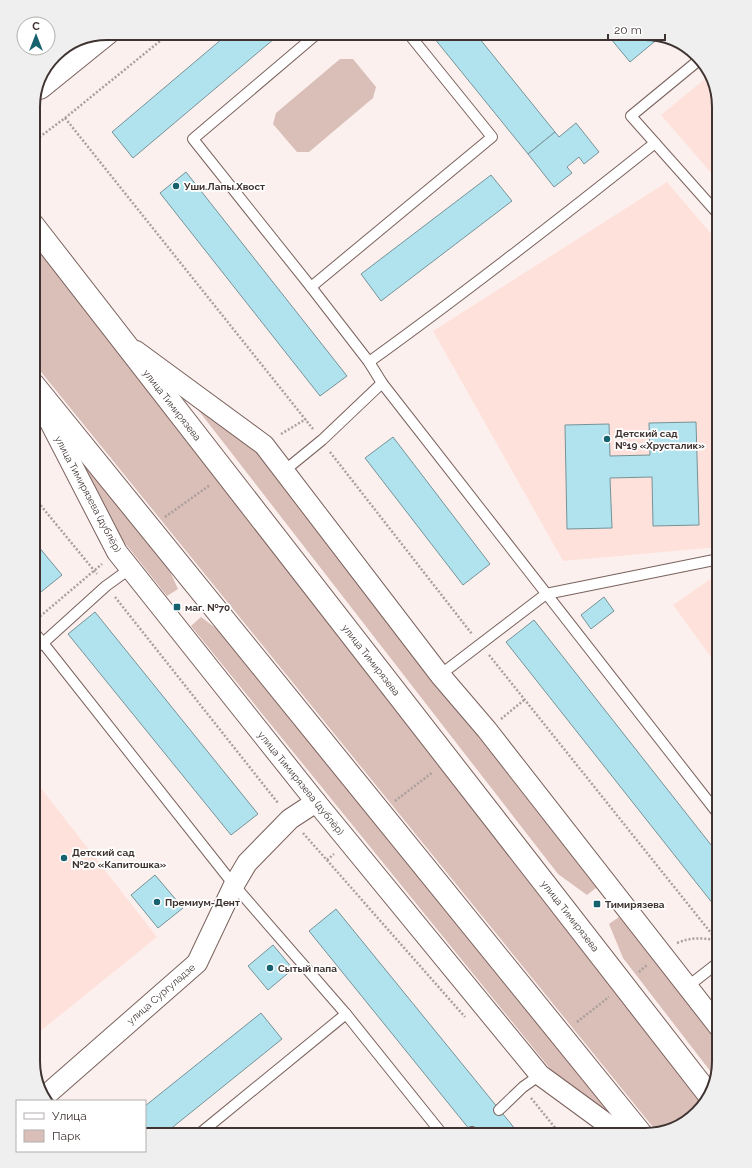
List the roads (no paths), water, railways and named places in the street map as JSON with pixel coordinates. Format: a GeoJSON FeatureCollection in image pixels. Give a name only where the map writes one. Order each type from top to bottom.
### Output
{"type":"FeatureCollection","features":[{"type":"Feature","properties":{"kind":"main road"},"geometry":{"type":"LineString","coordinates":[[44,85],[99,41]]}},
{"type":"Feature","properties":{"kind":"main road","name":"улица Тимирязева"},"geometry":{"type":"LineString","coordinates":[[40,234],[705,1090]]}},
{"type":"Feature","properties":{"kind":"main road"},"geometry":{"type":"LineString","coordinates":[[40,393],[636,1128]]}},
{"type":"Feature","properties":{"kind":"street"},"geometry":{"type":"LineString","coordinates":[[123,342],[264,445],[440,675],[486,730],[712,1018]]}},
{"type":"Feature","properties":{"kind":"street","name":"улица Тимирязева (дублёр)"},"geometry":{"type":"LineString","coordinates":[[40,404],[117,552],[316,802],[540,1075],[612,1128]]}},
{"type":"Feature","properties":{"kind":"street","name":"улица Сургуладзе"},"geometry":{"type":"LineString","coordinates":[[48,1093],[197,962],[234,885],[247,864],[290,819],[316,802]]}},
{"type":"Feature","properties":{"kind":"lane"},"geometry":{"type":"LineString","coordinates":[[310,40],[192,139],[311,287],[368,362],[382,383],[712,806]]}},
{"type":"Feature","properties":{"kind":"lane"},"geometry":{"type":"LineString","coordinates":[[311,287],[492,137],[414,40]]}},
{"type":"Feature","properties":{"kind":"lane"},"geometry":{"type":"LineString","coordinates":[[695,63],[631,116],[712,207]]}},
{"type":"Feature","properties":{"kind":"lane"},"geometry":{"type":"LineString","coordinates":[[368,362],[514,254],[655,143]]}},
{"type":"Feature","properties":{"kind":"lane"},"geometry":{"type":"LineString","coordinates":[[284,471],[322,440],[382,383]]}},
{"type":"Feature","properties":{"kind":"lane"},"geometry":{"type":"LineString","coordinates":[[440,675],[546,594],[712,560]]}},
{"type":"Feature","properties":{"kind":"lane"},"geometry":{"type":"LineString","coordinates":[[40,645],[106,586],[131,568]]}},
{"type":"Feature","properties":{"kind":"lane"},"geometry":{"type":"LineString","coordinates":[[40,639],[234,885],[346,1014],[437,1128]]}},
{"type":"Feature","properties":{"kind":"lane"},"geometry":{"type":"LineString","coordinates":[[687,986],[712,967]]}},
{"type":"Feature","properties":{"kind":"lane"},"geometry":{"type":"LineString","coordinates":[[207,1128],[346,1014]]}},
{"type":"Feature","properties":{"kind":"lane"},"geometry":{"type":"LineString","coordinates":[[499,1110],[523,1087],[540,1075]]}},
{"type":"Feature","properties":{"kind":"place","name":"Уши.Лапы.Хвост"},"geometry":{"type":"Point","coordinates":[176,186]}},
{"type":"Feature","properties":{"kind":"place","name":"Детский сад №19 «Хрусталик»"},"geometry":{"type":"Point","coordinates":[607,439]}},
{"type":"Feature","properties":{"kind":"place","name":"маг. №70"},"geometry":{"type":"Point","coordinates":[177,607]}},
{"type":"Feature","properties":{"kind":"place","name":"Детский сад №20 «Капитошка»"},"geometry":{"type":"Point","coordinates":[64,858]}},
{"type":"Feature","properties":{"kind":"place","name":"Премиум-Дент"},"geometry":{"type":"Point","coordinates":[157,902]}},
{"type":"Feature","properties":{"kind":"place","name":"Тимирязева"},"geometry":{"type":"Point","coordinates":[597,904]}},
{"type":"Feature","properties":{"kind":"place","name":"Сытый папа"},"geometry":{"type":"Point","coordinates":[270,968]}}]}
